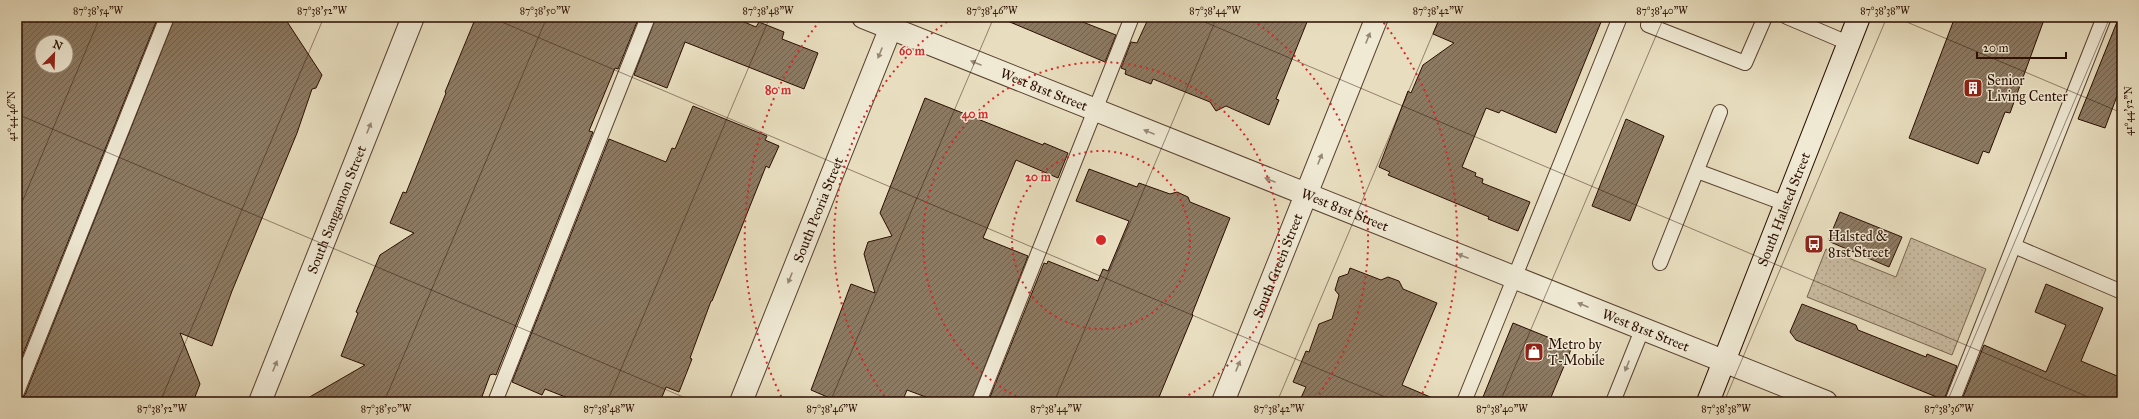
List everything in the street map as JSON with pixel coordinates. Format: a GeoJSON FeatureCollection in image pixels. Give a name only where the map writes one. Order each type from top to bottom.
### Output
{"type":"FeatureCollection","features":[{"type":"Feature","properties":{"kind":"street","name":"South Sangamon Street"},"geometry":{"type":"LineString","coordinates":[[260,402],[413,17]]}},
{"type":"Feature","properties":{"kind":"street","name":"West 81st Street"},"geometry":{"type":"LineString","coordinates":[[863,17],[892,22],[1095,110],[1306,195],[1514,276],[1642,330],[1826,402]]}},
{"type":"Feature","properties":{"kind":"street","name":"South Green Street"},"geometry":{"type":"LineString","coordinates":[[1223,402],[1377,17]]}},
{"type":"Feature","properties":{"kind":"street","name":"South Halsted Street"},"geometry":{"type":"LineString","coordinates":[[1708,402],[1858,17]]}},
{"type":"Feature","properties":{"kind":"street","name":"South Peoria Street"},"geometry":{"type":"LineString","coordinates":[[741,402],[892,22]]}},
{"type":"Feature","properties":{"kind":"lane"},"geometry":{"type":"LineString","coordinates":[[17,392],[167,17]]}},
{"type":"Feature","properties":{"kind":"lane"},"geometry":{"type":"LineString","coordinates":[[495,402],[648,17]]}},
{"type":"Feature","properties":{"kind":"lane"},"geometry":{"type":"LineString","coordinates":[[980,402],[1132,17]]}},
{"type":"Feature","properties":{"kind":"lane"},"geometry":{"type":"LineString","coordinates":[[1464,402],[1620,17]]}},
{"type":"Feature","properties":{"kind":"lane"},"geometry":{"type":"LineString","coordinates":[[1651,17],[1648,25],[1745,63],[1765,17]]}},
{"type":"Feature","properties":{"kind":"lane"},"geometry":{"type":"LineString","coordinates":[[1787,17],[1848,43]]}},
{"type":"Feature","properties":{"kind":"lane"},"geometry":{"type":"LineString","coordinates":[[1952,402],[2104,17]]}},
{"type":"Feature","properties":{"kind":"lane"},"geometry":{"type":"LineString","coordinates":[[1660,263],[1720,112]]}},
{"type":"Feature","properties":{"kind":"lane"},"geometry":{"type":"LineString","coordinates":[[1697,171],[1786,204]]}},
{"type":"Feature","properties":{"kind":"lane"},"geometry":{"type":"LineString","coordinates":[[2014,246],[2122,292]]}},
{"type":"Feature","properties":{"kind":"lane"},"geometry":{"type":"LineString","coordinates":[[1613,402],[1642,330]]}},
{"type":"Feature","properties":{"kind":"shaded area"},"geometry":{"type":"Polygon","coordinates":[[[1911,238],[1986,269],[1952,355],[1807,297],[1826,249],[1896,277],[1911,238]]]}},
{"type":"Feature","properties":{"kind":"building"},"geometry":{"type":"Polygon","coordinates":[[[17,17],[158,17],[17,369],[17,17]]]}},
{"type":"Feature","properties":{"kind":"building"},"geometry":{"type":"Polygon","coordinates":[[[175,17],[284,17],[322,75],[316,88],[312,89],[297,133],[232,291],[212,346],[180,333],[200,384],[193,402],[17,402],[25,395],[175,17]]]}},
{"type":"Feature","properties":{"kind":"building"},"geometry":{"type":"Polygon","coordinates":[[[476,17],[639,17],[618,69],[615,68],[589,131],[593,132],[496,375],[490,375],[480,402],[301,402],[365,365],[341,356],[358,313],[356,312],[380,255],[414,233],[390,223],[403,192],[406,193],[476,17]]]}},
{"type":"Feature","properties":{"kind":"building"},"geometry":{"type":"Polygon","coordinates":[[[656,17],[723,17],[735,22],[737,19],[756,27],[759,22],[784,32],[782,39],[818,53],[804,89],[685,42],[667,88],[634,75],[656,17]]]}},
{"type":"Feature","properties":{"kind":"building"},"geometry":{"type":"Polygon","coordinates":[[[998,17],[1070,17],[1116,35],[1105,62],[998,17]]]}},
{"type":"Feature","properties":{"kind":"building"},"geometry":{"type":"Polygon","coordinates":[[[1149,17],[1309,17],[1276,99],[1279,100],[1269,125],[1226,106],[1216,111],[1210,102],[1153,79],[1151,84],[1125,74],[1126,70],[1121,68],[1131,42],[1137,43],[1149,17]]]}},
{"type":"Feature","properties":{"kind":"building"},"geometry":{"type":"Polygon","coordinates":[[[1440,17],[1603,17],[1556,133],[1501,110],[1499,113],[1486,108],[1462,167],[1476,173],[1475,176],[1483,179],[1482,183],[1530,202],[1518,231],[1488,219],[1489,217],[1388,175],[1390,172],[1379,167],[1408,91],[1411,93],[1423,65],[1454,43],[1433,34],[1440,17]]]}},
{"type":"Feature","properties":{"kind":"building","name":"Senior Living Center"},"geometry":{"type":"Polygon","coordinates":[[[1955,17],[2045,17],[2010,113],[2005,112],[1989,153],[1983,151],[1978,164],[1909,138],[1955,17]]]}},
{"type":"Feature","properties":{"kind":"building"},"geometry":{"type":"Polygon","coordinates":[[[2119,17],[2122,17],[2122,83],[2105,128],[2078,119],[2119,17]]]}},
{"type":"Feature","properties":{"kind":"building"},"geometry":{"type":"Polygon","coordinates":[[[925,98],[1043,145],[1044,143],[1068,153],[1058,178],[1016,160],[983,238],[1028,256],[971,402],[939,402],[907,390],[902,402],[839,402],[811,390],[851,284],[875,293],[864,254],[868,242],[892,236],[880,213],[925,98]]]}},
{"type":"Feature","properties":{"kind":"building"},"geometry":{"type":"Polygon","coordinates":[[[693,106],[767,136],[765,140],[779,146],[769,168],[766,166],[711,301],[690,358],[692,359],[679,392],[666,387],[660,402],[578,402],[545,389],[542,395],[512,382],[609,139],[666,162],[672,148],[675,149],[693,106]]]}},
{"type":"Feature","properties":{"kind":"building"},"geometry":{"type":"Polygon","coordinates":[[[1626,119],[1664,136],[1630,221],[1592,206],[1626,119]]]}},
{"type":"Feature","properties":{"kind":"building"},"geometry":{"type":"Polygon","coordinates":[[[1089,169],[1137,187],[1139,183],[1170,194],[1177,192],[1188,197],[1190,202],[1230,218],[1192,314],[1193,315],[1157,402],[988,402],[1044,263],[1047,264],[1048,261],[1098,281],[1103,269],[1108,271],[1129,221],[1076,201],[1089,169]]]}},
{"type":"Feature","properties":{"kind":"building"},"geometry":{"type":"Polygon","coordinates":[[[1840,212],[1902,237],[1889,267],[1828,241],[1840,212]]]}},
{"type":"Feature","properties":{"kind":"building"},"geometry":{"type":"Polygon","coordinates":[[[1350,268],[1381,280],[1388,277],[1399,281],[1403,289],[1437,303],[1402,385],[1442,402],[1299,402],[1306,387],[1293,382],[1306,351],[1309,352],[1319,324],[1332,319],[1339,295],[1335,290],[1339,277],[1348,274],[1350,268]]]}},
{"type":"Feature","properties":{"kind":"building"},"geometry":{"type":"Polygon","coordinates":[[[2046,284],[2103,308],[2081,361],[2122,378],[2122,402],[1961,402],[1984,345],[2046,372],[2066,325],[2035,312],[2046,284]]]}},
{"type":"Feature","properties":{"kind":"building"},"geometry":{"type":"Polygon","coordinates":[[[1802,304],[1856,325],[1858,330],[1926,357],[1927,354],[1957,366],[1944,400],[1796,340],[1790,332],[1802,304]]]}},
{"type":"Feature","properties":{"kind":"building"},"geometry":{"type":"Polygon","coordinates":[[[1513,323],[1572,347],[1549,402],[1481,402],[1513,323]]]}},
{"type":"Feature","properties":{"kind":"place","name":"Senior Living Center"},"geometry":{"type":"Point","coordinates":[1973,88]}},
{"type":"Feature","properties":{"kind":"place","name":"Halsted & 81st Street"},"geometry":{"type":"Point","coordinates":[1814,244]}},
{"type":"Feature","properties":{"kind":"place","name":"Metro by T-Mobile"},"geometry":{"type":"Point","coordinates":[1534,352]}}]}
